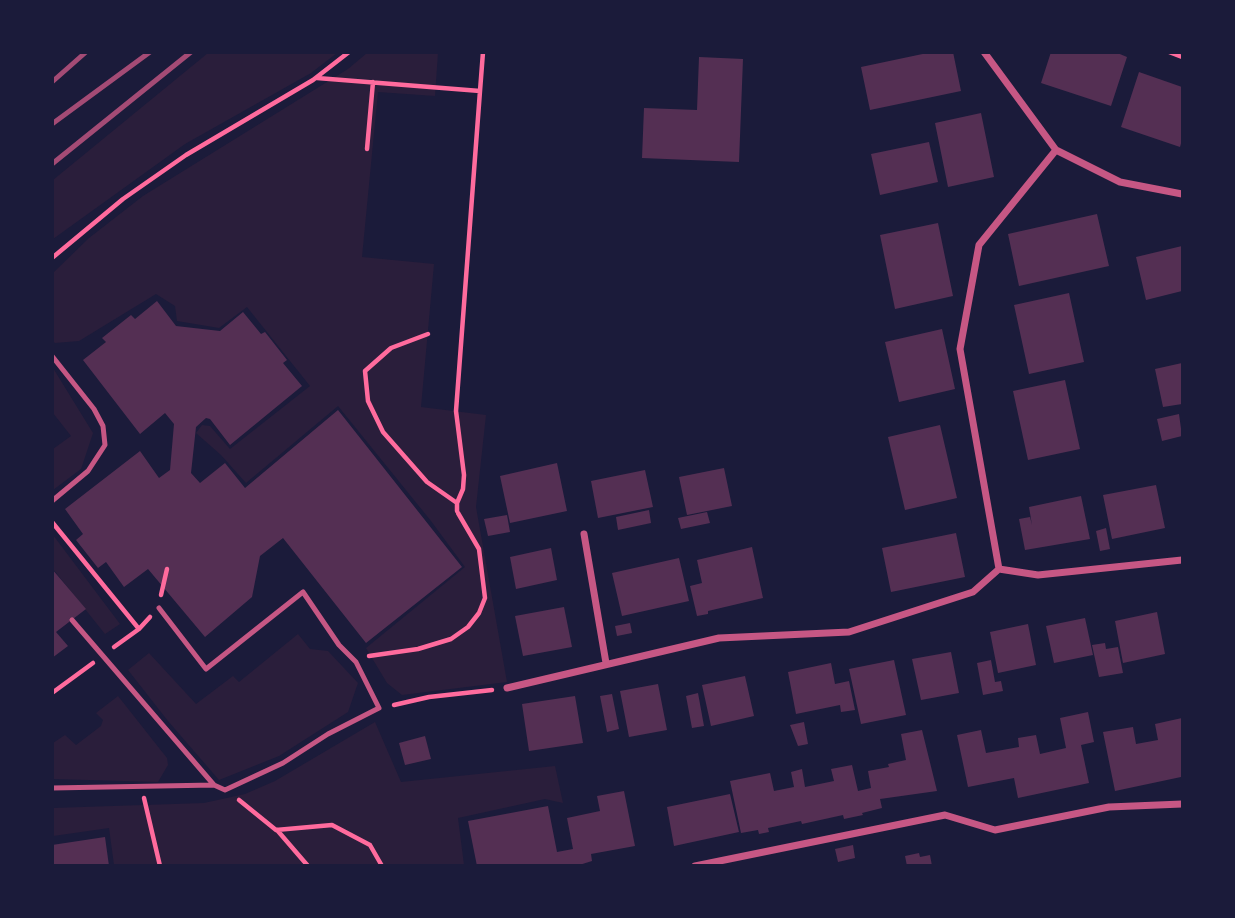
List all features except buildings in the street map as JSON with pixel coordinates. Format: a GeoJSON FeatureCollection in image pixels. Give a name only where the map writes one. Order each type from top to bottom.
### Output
{"type":"FeatureCollection","features":[{"type":"Feature","properties":{"kind":"street"},"geometry":{"type":"LineString","coordinates":[[984,52],[1056,150],[1120,182],[1182,194]]}},
{"type":"Feature","properties":{"kind":"street"},"geometry":{"type":"LineString","coordinates":[[999,569],[960,349],[979,244],[1056,150]]}},
{"type":"Feature","properties":{"kind":"street"},"geometry":{"type":"LineString","coordinates":[[584,534],[606,663]]}},
{"type":"Feature","properties":{"kind":"street"},"geometry":{"type":"LineString","coordinates":[[508,688],[719,638],[849,632],[972,592],[999,569],[1038,575],[1182,560]]}},
{"type":"Feature","properties":{"kind":"street"},"geometry":{"type":"LineString","coordinates":[[695,866],[945,815],[995,830],[1109,807],[1182,804]]}},
{"type":"Feature","properties":{"kind":"lane"},"geometry":{"type":"LineString","coordinates":[[52,356],[94,409],[103,426],[105,444],[88,471],[52,501]]}},
{"type":"Feature","properties":{"kind":"lane"},"geometry":{"type":"LineString","coordinates":[[52,788],[214,785],[225,789],[283,763],[328,734],[379,708],[356,662],[339,645],[303,592],[205,669],[159,608]]}},
{"type":"Feature","properties":{"kind":"lane"},"geometry":{"type":"LineString","coordinates":[[72,620],[214,785]]}},
{"type":"Feature","properties":{"kind":"path"},"geometry":{"type":"LineString","coordinates":[[52,258],[123,200],[186,155],[316,78],[349,52]]}},
{"type":"Feature","properties":{"kind":"path"},"geometry":{"type":"LineString","coordinates":[[356,662],[374,654],[418,649],[451,639],[480,613],[485,598],[479,549],[458,512],[457,503],[463,489],[464,475],[456,411],[483,52]]}},
{"type":"Feature","properties":{"kind":"path"},"geometry":{"type":"LineString","coordinates":[[1170,52],[1182,57]]}},
{"type":"Feature","properties":{"kind":"path"},"geometry":{"type":"LineString","coordinates":[[316,78],[480,91]]}},
{"type":"Feature","properties":{"kind":"path"},"geometry":{"type":"LineString","coordinates":[[367,149],[373,82]]}},
{"type":"Feature","properties":{"kind":"path"},"geometry":{"type":"LineString","coordinates":[[428,334],[391,348],[365,371],[368,401],[383,432],[427,482],[457,503]]}},
{"type":"Feature","properties":{"kind":"path"},"geometry":{"type":"LineString","coordinates":[[52,522],[139,629]]}},
{"type":"Feature","properties":{"kind":"path"},"geometry":{"type":"LineString","coordinates":[[162,587],[167,569]]}},
{"type":"Feature","properties":{"kind":"path"},"geometry":{"type":"LineString","coordinates":[[114,647],[143,623]]}},
{"type":"Feature","properties":{"kind":"path"},"geometry":{"type":"LineString","coordinates":[[52,693],[74,676]]}},
{"type":"Feature","properties":{"kind":"path"},"geometry":{"type":"LineString","coordinates":[[379,708],[429,697],[508,688]]}},
{"type":"Feature","properties":{"kind":"path"},"geometry":{"type":"LineString","coordinates":[[141,786],[160,866]]}},
{"type":"Feature","properties":{"kind":"path"},"geometry":{"type":"LineString","coordinates":[[225,789],[276,830],[308,866]]}},
{"type":"Feature","properties":{"kind":"path"},"geometry":{"type":"LineString","coordinates":[[276,830],[332,825],[370,845],[383,866]]}},
{"type":"Feature","properties":{"kind":"shaded area"},"geometry":{"type":"Polygon","coordinates":[[[208,53],[337,53],[311,73],[185,144],[53,239],[53,180],[208,53]]]}},
{"type":"Feature","properties":{"kind":"shaded area"},"geometry":{"type":"Polygon","coordinates":[[[367,53],[438,53],[435,96],[378,92],[362,257],[434,264],[421,407],[486,415],[476,507],[507,682],[402,695],[387,683],[366,648],[465,567],[338,406],[246,483],[221,455],[196,433],[202,425],[210,426],[230,449],[310,386],[247,307],[219,328],[177,321],[175,306],[156,294],[79,341],[53,341],[53,273],[89,238],[143,196],[348,69],[367,53]]]}},
{"type":"Feature","properties":{"kind":"shaded area"},"geometry":{"type":"Polygon","coordinates":[[[53,368],[93,433],[81,469],[53,490],[53,449],[71,436],[53,413],[53,368]]]}},
{"type":"Feature","properties":{"kind":"shaded area"},"geometry":{"type":"Polygon","coordinates":[[[53,535],[120,624],[105,634],[53,569],[53,535]]]}},
{"type":"Feature","properties":{"kind":"shaded area"},"geometry":{"type":"Polygon","coordinates":[[[298,634],[310,649],[328,651],[358,683],[348,712],[279,756],[219,780],[128,670],[149,653],[196,704],[233,676],[239,682],[298,634]]]}},
{"type":"Feature","properties":{"kind":"shaded area"},"geometry":{"type":"Polygon","coordinates":[[[118,696],[167,758],[168,765],[158,782],[53,779],[53,743],[65,735],[76,745],[101,726],[103,720],[96,713],[118,696]]]}},
{"type":"Feature","properties":{"kind":"shaded area"},"geometry":{"type":"Polygon","coordinates":[[[375,722],[401,782],[555,766],[563,803],[545,799],[458,818],[464,865],[114,865],[109,828],[53,836],[53,808],[204,803],[245,794],[275,781],[375,722]]]}},
{"type":"Feature","properties":{"kind":"railway"},"geometry":{"type":"LineString","coordinates":[[52,82],[86,52]]}},
{"type":"Feature","properties":{"kind":"railway"},"geometry":{"type":"LineString","coordinates":[[52,124],[150,52]]}},
{"type":"Feature","properties":{"kind":"railway"},"geometry":{"type":"LineString","coordinates":[[52,164],[191,52]]}}]}
